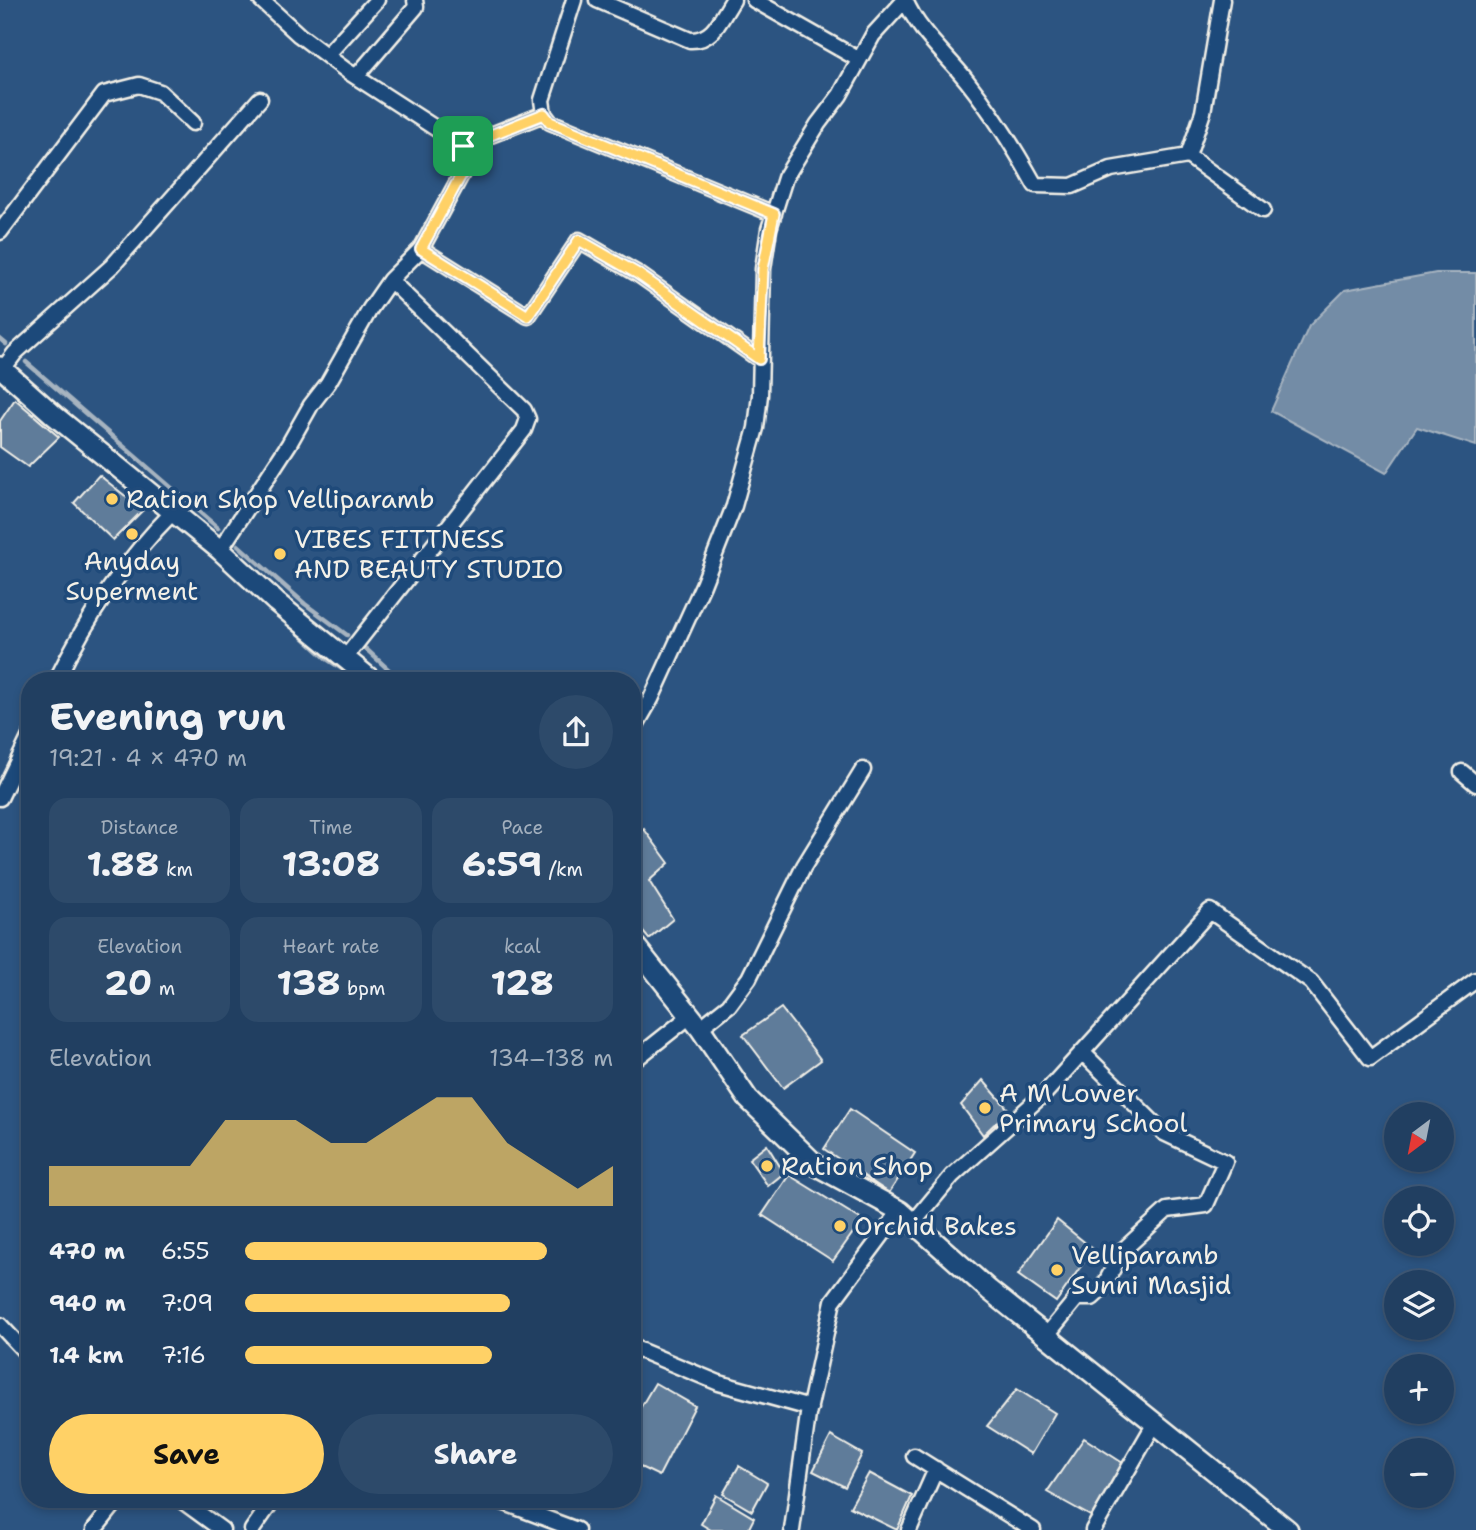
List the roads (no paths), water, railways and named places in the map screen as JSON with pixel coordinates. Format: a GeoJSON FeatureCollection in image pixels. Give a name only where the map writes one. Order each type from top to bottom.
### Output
{"type":"FeatureCollection","features":[{"type":"Feature","properties":{"kind":"main road"},"geometry":{"type":"LineString","coordinates":[[2,368],[55,416],[220,550],[276,601],[362,672]]}},
{"type":"Feature","properties":{"kind":"main road"},"geometry":{"type":"LineString","coordinates":[[641,953],[695,1022],[748,1099],[817,1166],[907,1217],[1046,1336],[1288,1530]]}},
{"type":"Feature","properties":{"kind":"street"},"geometry":{"type":"LineString","coordinates":[[220,550],[289,444],[310,405],[328,383],[390,280],[421,249],[466,166],[467,154],[463,146],[356,77],[299,35],[261,0]]}},
{"type":"Feature","properties":{"kind":"street"},"geometry":{"type":"LineString","coordinates":[[327,55],[377,0]]}},
{"type":"Feature","properties":{"kind":"street"},"geometry":{"type":"LineString","coordinates":[[356,77],[416,7],[415,0]]}},
{"type":"Feature","properties":{"kind":"street"},"geometry":{"type":"LineString","coordinates":[[558,0],[572,4],[542,100],[544,114],[550,122],[774,214]]}},
{"type":"Feature","properties":{"kind":"street"},"geometry":{"type":"LineString","coordinates":[[597,0],[690,40],[702,40],[710,35],[733,0]]}},
{"type":"Feature","properties":{"kind":"street"},"geometry":{"type":"LineString","coordinates":[[641,717],[688,621],[734,506],[756,428],[760,395],[763,269],[774,214],[785,178],[818,124],[840,95],[873,36],[905,0],[915,23],[965,78],[1004,128],[1035,185],[1072,186],[1111,169],[1188,156],[1263,210]]}},
{"type":"Feature","properties":{"kind":"street"},"geometry":{"type":"LineString","coordinates":[[1188,156],[1203,112],[1222,0]]}},
{"type":"Feature","properties":{"kind":"street"},"geometry":{"type":"LineString","coordinates":[[758,1],[858,59]]}},
{"type":"Feature","properties":{"kind":"street"},"geometry":{"type":"LineString","coordinates":[[0,232],[104,94],[139,85],[160,92],[193,123]]}},
{"type":"Feature","properties":{"kind":"street"},"geometry":{"type":"LineString","coordinates":[[2,368],[15,353],[112,267],[260,99]]}},
{"type":"Feature","properties":{"kind":"street"},"geometry":{"type":"LineString","coordinates":[[463,146],[544,114]]}},
{"type":"Feature","properties":{"kind":"street"},"geometry":{"type":"LineString","coordinates":[[421,249],[528,316],[579,240],[638,274],[759,359]]}},
{"type":"Feature","properties":{"kind":"street"},"geometry":{"type":"LineString","coordinates":[[345,658],[524,430],[528,419],[524,410],[390,280]]}},
{"type":"Feature","properties":{"kind":"street"},"geometry":{"type":"LineString","coordinates":[[60,672],[80,632],[108,586],[143,542],[173,512]]}},
{"type":"Feature","properties":{"kind":"street"},"geometry":{"type":"LineString","coordinates":[[0,798],[21,755]]}},
{"type":"Feature","properties":{"kind":"street"},"geometry":{"type":"LineString","coordinates":[[641,1056],[695,1022],[729,1005],[748,978],[804,866],[863,771]]}},
{"type":"Feature","properties":{"kind":"street"},"geometry":{"type":"LineString","coordinates":[[1462,772],[1476,784]]}},
{"type":"Feature","properties":{"kind":"street"},"geometry":{"type":"LineString","coordinates":[[792,1530],[810,1408],[833,1301],[907,1217],[1046,1092],[1210,911],[1311,982],[1370,1058],[1476,980]]}},
{"type":"Feature","properties":{"kind":"street"},"geometry":{"type":"LineString","coordinates":[[1046,1336],[1077,1298],[1092,1298],[1103,1288],[1122,1251],[1167,1210],[1206,1205],[1226,1162],[1164,1133],[1083,1053]]}},
{"type":"Feature","properties":{"kind":"street"},"geometry":{"type":"LineString","coordinates":[[0,1325],[21,1347]]}},
{"type":"Feature","properties":{"kind":"street"},"geometry":{"type":"LineString","coordinates":[[641,1351],[719,1383],[810,1408]]}},
{"type":"Feature","properties":{"kind":"street"},"geometry":{"type":"LineString","coordinates":[[1093,1530],[1155,1423]]}},
{"type":"Feature","properties":{"kind":"street"},"geometry":{"type":"LineString","coordinates":[[914,1456],[1032,1530]]}},
{"type":"Feature","properties":{"kind":"street"},"geometry":{"type":"LineString","coordinates":[[909,1530],[936,1469]]}},
{"type":"Feature","properties":{"kind":"street"},"geometry":{"type":"LineString","coordinates":[[94,1530],[112,1508]]}},
{"type":"Feature","properties":{"kind":"street"},"geometry":{"type":"LineString","coordinates":[[192,1508],[222,1530]]}},
{"type":"Feature","properties":{"kind":"street"},"geometry":{"type":"LineString","coordinates":[[251,1530],[267,1508]]}},
{"type":"Feature","properties":{"kind":"street"},"geometry":{"type":"LineString","coordinates":[[518,1508],[577,1530]]}},
{"type":"Feature","properties":{"kind":"water"},"geometry":{"type":"Polygon","coordinates":[[[1436,273],[1476,273],[1476,446],[1417,427],[1386,473],[1271,411],[1309,326],[1345,290],[1436,273]]]}},
{"type":"Feature","properties":{"kind":"waterway"},"geometry":{"type":"LineString","coordinates":[[0,339],[6,344]]}},
{"type":"Feature","properties":{"kind":"waterway"},"geometry":{"type":"LineString","coordinates":[[26,362],[218,528]]}},
{"type":"Feature","properties":{"kind":"waterway"},"geometry":{"type":"LineString","coordinates":[[0,380],[10,389]]}},
{"type":"Feature","properties":{"kind":"waterway"},"geometry":{"type":"LineString","coordinates":[[194,541],[225,567]]}},
{"type":"Feature","properties":{"kind":"waterway"},"geometry":{"type":"LineString","coordinates":[[238,545],[305,604],[347,635]]}},
{"type":"Feature","properties":{"kind":"waterway"},"geometry":{"type":"LineString","coordinates":[[294,629],[327,659],[347,672]]}},
{"type":"Feature","properties":{"kind":"waterway"},"geometry":{"type":"LineString","coordinates":[[366,649],[391,672]]}},
{"type":"Feature","properties":{"kind":"place","name":"Ration Shop Velliparamb"},"geometry":{"type":"Point","coordinates":[112,499]}},
{"type":"Feature","properties":{"kind":"place","name":"Anyday Superment"},"geometry":{"type":"Point","coordinates":[132,534]}},
{"type":"Feature","properties":{"kind":"place","name":"VIBES FITTNESS AND BEAUTY STUDIO"},"geometry":{"type":"Point","coordinates":[280,554]}},
{"type":"Feature","properties":{"kind":"place","name":"A M Lower Primary School"},"geometry":{"type":"Point","coordinates":[985,1108]}},
{"type":"Feature","properties":{"kind":"place","name":"Ration Shop"},"geometry":{"type":"Point","coordinates":[767,1166]}},
{"type":"Feature","properties":{"kind":"place","name":"Orchid Bakes"},"geometry":{"type":"Point","coordinates":[840,1226]}},
{"type":"Feature","properties":{"kind":"place","name":"Velliparamb Sunni Masjid"},"geometry":{"type":"Point","coordinates":[1057,1270]}}]}
